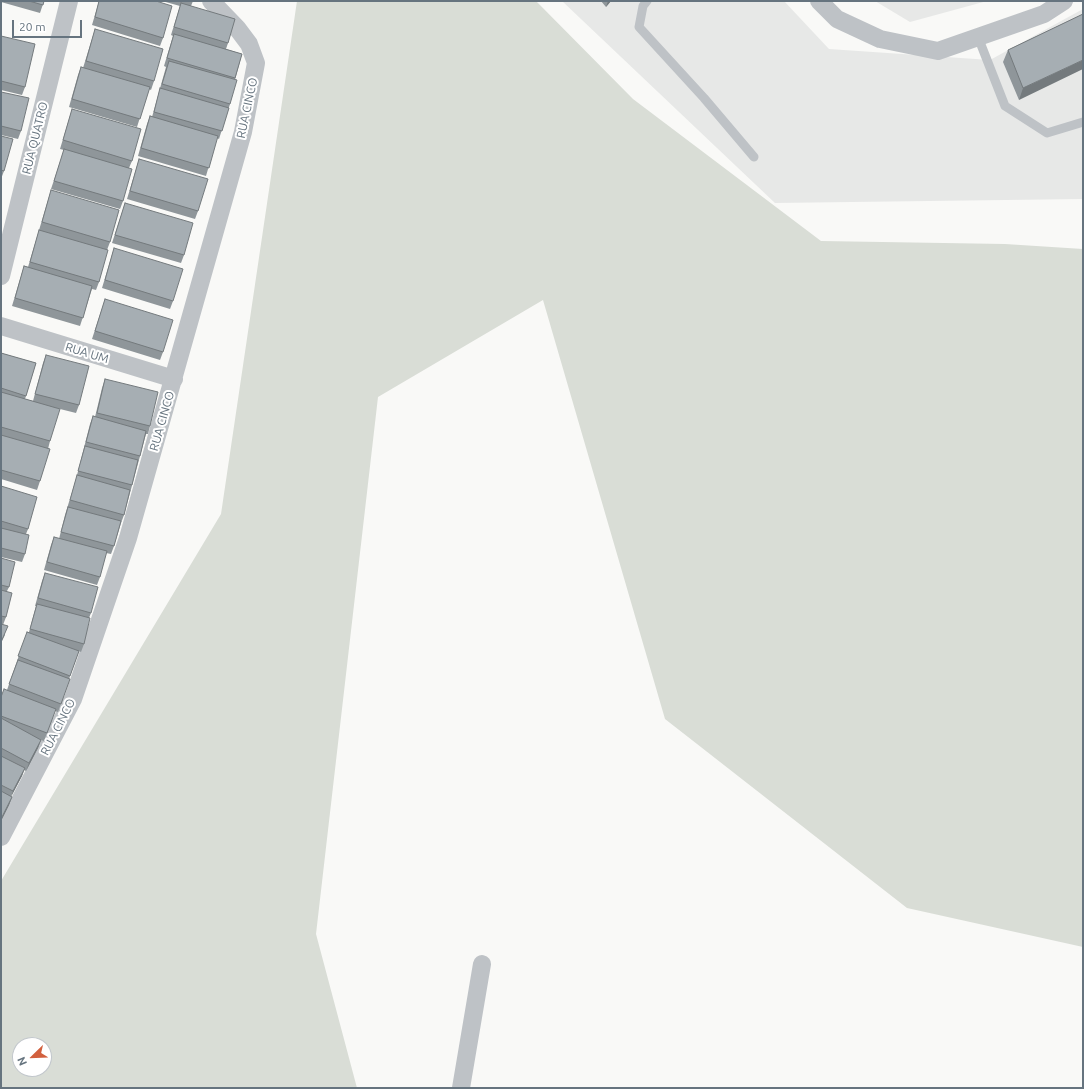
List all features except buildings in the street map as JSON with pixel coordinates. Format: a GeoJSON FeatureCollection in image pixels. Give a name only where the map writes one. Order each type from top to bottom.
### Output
{"type":"FeatureCollection","features":[{"type":"Feature","properties":{"kind":"street","name":"RUA QUATRO"},"geometry":{"type":"LineString","coordinates":[[1,276],[69,1]]}},
{"type":"Feature","properties":{"kind":"street","name":"RUA CINCO"},"geometry":{"type":"LineString","coordinates":[[1,837],[73,699],[128,538],[243,132],[256,63],[249,44],[237,28],[211,1]]}},
{"type":"Feature","properties":{"kind":"street"},"geometry":{"type":"LineString","coordinates":[[819,1],[837,19],[880,38],[938,51],[1044,14],[1064,1]]}},
{"type":"Feature","properties":{"kind":"street","name":"RUA UM"},"geometry":{"type":"LineString","coordinates":[[1,326],[174,379]]}},
{"type":"Feature","properties":{"kind":"street"},"geometry":{"type":"LineString","coordinates":[[461,1088],[482,964]]}},
{"type":"Feature","properties":{"kind":"lane"},"geometry":{"type":"LineString","coordinates":[[647,1],[643,6],[639,27],[704,98],[754,157]]}},
{"type":"Feature","properties":{"kind":"lane"},"geometry":{"type":"LineString","coordinates":[[978,37],[1005,106],[1047,133],[1083,122]]}},
{"type":"Feature","properties":{"kind":"shaded area"},"geometry":{"type":"Polygon","coordinates":[[[297,1],[536,1],[633,99],[821,241],[1005,244],[1083,249],[1083,947],[907,908],[665,719],[543,300],[378,397],[316,934],[357,1088],[1,1088],[1,881],[221,514],[297,1]]]}},
{"type":"Feature","properties":{"kind":"shaded area"},"geometry":{"type":"Polygon","coordinates":[[[562,1],[784,1],[829,49],[990,60],[1083,9],[1083,199],[775,203],[562,1]]]}},
{"type":"Feature","properties":{"kind":"shaded area"},"geometry":{"type":"Polygon","coordinates":[[[875,1],[987,1],[910,22],[875,1]]]}}]}
